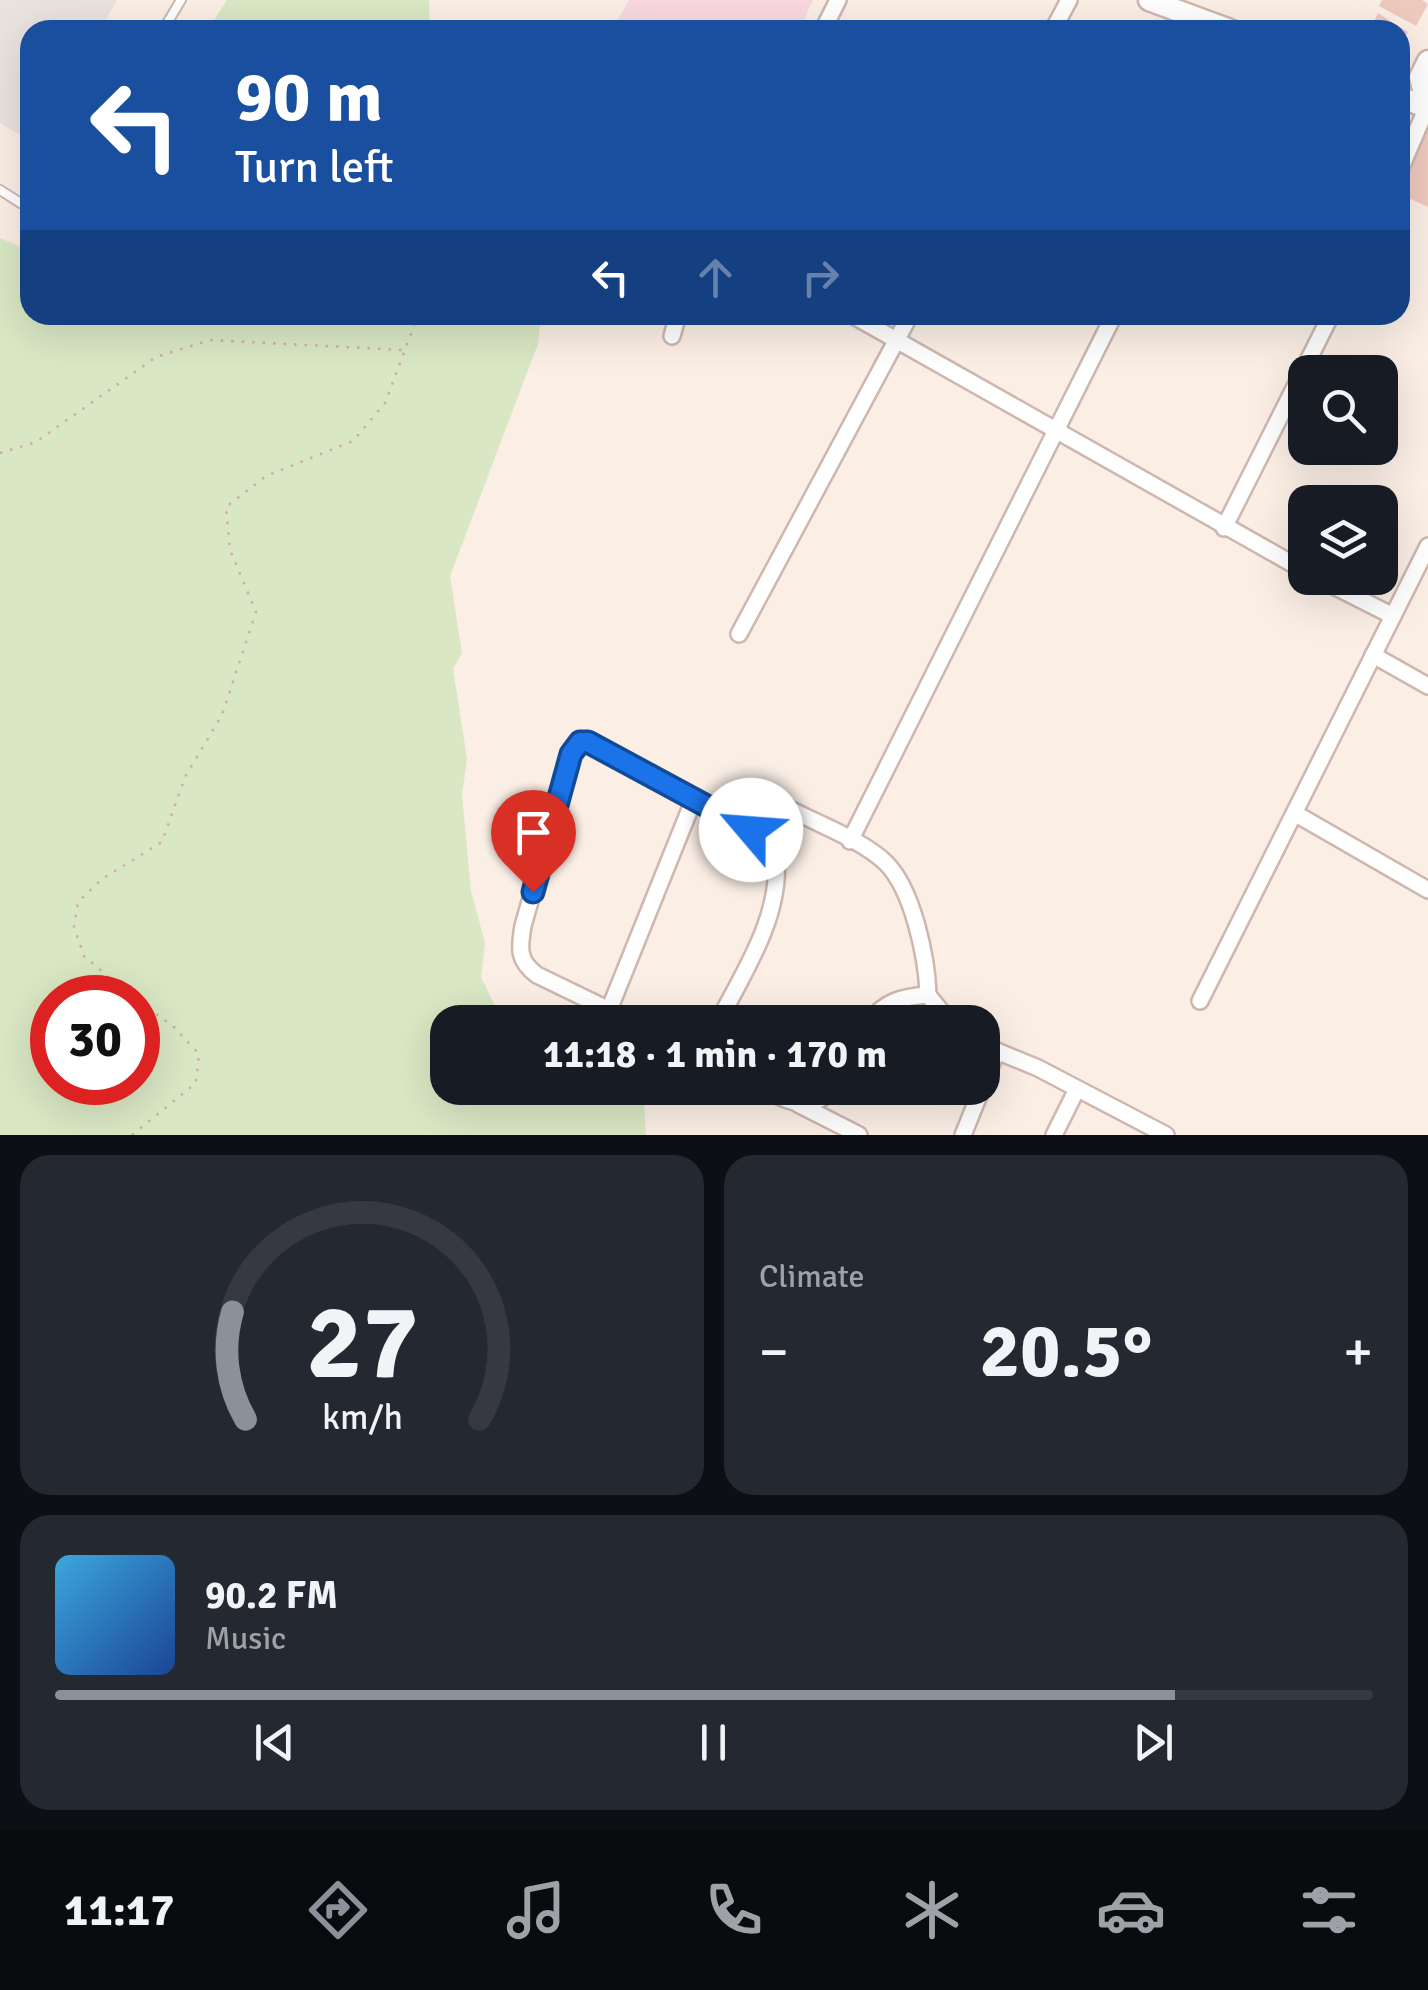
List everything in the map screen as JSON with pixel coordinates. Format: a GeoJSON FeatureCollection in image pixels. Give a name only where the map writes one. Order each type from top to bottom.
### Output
{"type":"FeatureCollection","features":[{"type":"Feature","properties":{"kind":"main road"},"geometry":{"type":"LineString","coordinates":[[1149,0],[1203,20]]}},
{"type":"Feature","properties":{"kind":"main road"},"geometry":{"type":"LineString","coordinates":[[1424,69],[1428,108]]}},
{"type":"Feature","properties":{"kind":"street"},"geometry":{"type":"LineString","coordinates":[[1410,148],[1428,108]]}},
{"type":"Feature","properties":{"kind":"street"},"geometry":{"type":"LineString","coordinates":[[672,336],[675,325]]}},
{"type":"Feature","properties":{"kind":"street"},"geometry":{"type":"LineString","coordinates":[[868,325],[1288,562]]}},
{"type":"Feature","properties":{"kind":"street"},"geometry":{"type":"LineString","coordinates":[[739,634],[905,325]]}},
{"type":"Feature","properties":{"kind":"street"},"geometry":{"type":"LineString","coordinates":[[850,841],[1109,325]]}},
{"type":"Feature","properties":{"kind":"street"},"geometry":{"type":"LineString","coordinates":[[1224,528],[1325,325]]}},
{"type":"Feature","properties":{"kind":"street"},"geometry":{"type":"LineString","coordinates":[[1200,1001],[1428,546]]}},
{"type":"Feature","properties":{"kind":"street"},"geometry":{"type":"LineString","coordinates":[[1352,595],[1393,616]]}},
{"type":"Feature","properties":{"kind":"street"},"geometry":{"type":"LineString","coordinates":[[1373,655],[1428,686]]}},
{"type":"Feature","properties":{"kind":"street"},"geometry":{"type":"LineString","coordinates":[[600,1005],[537,975],[524,965],[520,955],[523,926],[574,746],[588,742],[741,826],[766,829]]}},
{"type":"Feature","properties":{"kind":"street"},"geometry":{"type":"LineString","coordinates":[[612,1005],[694,799]]}},
{"type":"Feature","properties":{"kind":"street"},"geometry":{"type":"LineString","coordinates":[[766,829],[777,812],[790,809],[887,864],[908,902],[928,970],[928,995],[936,1005]]}},
{"type":"Feature","properties":{"kind":"street"},"geometry":{"type":"LineString","coordinates":[[1296,814],[1428,890]]}},
{"type":"Feature","properties":{"kind":"street"},"geometry":{"type":"LineString","coordinates":[[726,1005],[761,936],[773,896],[776,859],[766,829]]}},
{"type":"Feature","properties":{"kind":"street"},"geometry":{"type":"LineString","coordinates":[[886,1005],[896,999],[928,995]]}},
{"type":"Feature","properties":{"kind":"street"},"geometry":{"type":"LineString","coordinates":[[1000,1053],[1166,1135]]}},
{"type":"Feature","properties":{"kind":"street"},"geometry":{"type":"LineString","coordinates":[[1054,1135],[1077,1089]]}},
{"type":"Feature","properties":{"kind":"street"},"geometry":{"type":"LineString","coordinates":[[800,1105],[859,1135]]}},
{"type":"Feature","properties":{"kind":"street"},"geometry":{"type":"LineString","coordinates":[[963,1135],[975,1105]]}},
{"type":"Feature","properties":{"kind":"path"},"geometry":{"type":"LineString","coordinates":[[107,975],[84,956],[74,927],[78,902],[102,879],[162,842],[186,777],[222,715],[256,612],[230,550],[226,507],[266,476],[352,441],[385,402],[414,325]]}},
{"type":"Feature","properties":{"kind":"path"},"geometry":{"type":"LineString","coordinates":[[0,453],[36,442],[156,357],[210,340],[405,350]]}},
{"type":"Feature","properties":{"kind":"path"},"geometry":{"type":"LineString","coordinates":[[132,1135],[196,1083],[199,1054],[160,1016]]}},
{"type":"Feature","properties":{"kind":"shaded area"},"geometry":{"type":"Polygon","coordinates":[[[0,0],[117,0],[106,20],[20,20],[20,135],[0,123],[0,0]]]}},
{"type":"Feature","properties":{"kind":"shaded area"},"geometry":{"type":"Polygon","coordinates":[[[629,0],[813,0],[804,20],[618,20],[629,0]]]}},
{"type":"Feature","properties":{"kind":"green space"},"geometry":{"type":"Polygon","coordinates":[[[227,0],[429,0],[430,20],[214,20],[227,0]]]}},
{"type":"Feature","properties":{"kind":"green space"},"geometry":{"type":"Polygon","coordinates":[[[0,238],[20,247],[20,325],[540,325],[538,344],[450,576],[462,653],[453,669],[467,759],[462,795],[471,891],[485,943],[481,977],[495,1005],[430,1005],[430,1105],[644,1105],[646,1135],[0,1135],[0,238]]]}},
{"type":"Feature","properties":{"kind":"building"},"geometry":{"type":"Polygon","coordinates":[[[1382,0],[1422,0],[1428,4],[1416,26],[1379,6],[1382,0]]]}},
{"type":"Feature","properties":{"kind":"building"},"geometry":{"type":"Polygon","coordinates":[[[1428,129],[1428,207],[1410,199],[1410,171],[1428,129]]]}},
{"type":"Feature","properties":{"kind":"route"},"geometry":{"type":"LineString","coordinates":[[533,892],[571,754],[580,742],[588,742],[751,830]]}}]}
